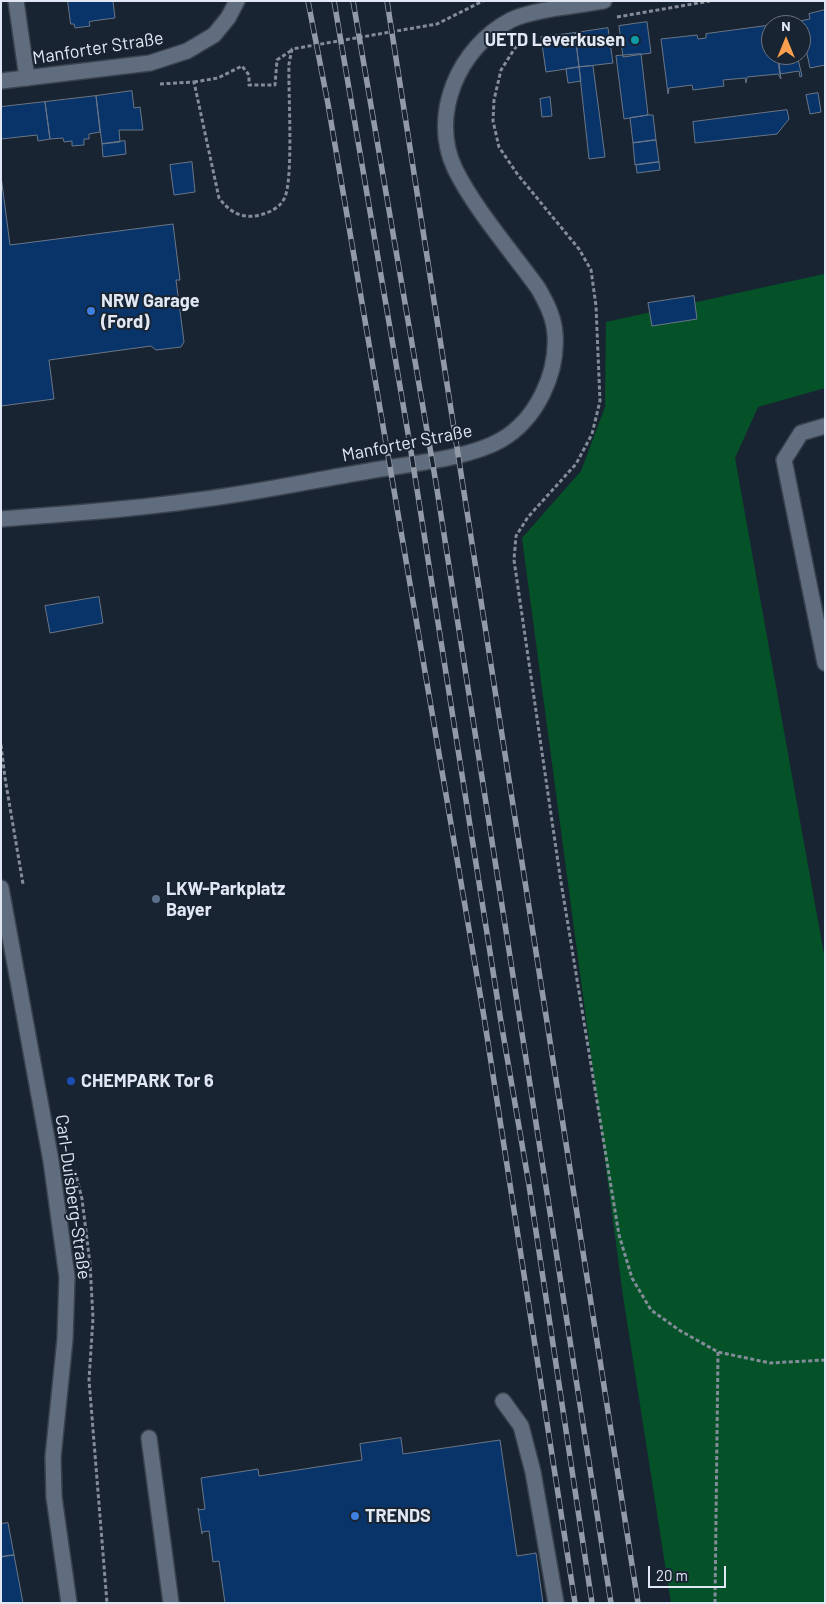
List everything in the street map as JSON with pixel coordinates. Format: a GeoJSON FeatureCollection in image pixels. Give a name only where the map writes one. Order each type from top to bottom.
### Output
{"type":"FeatureCollection","features":[{"type":"Feature","properties":{"kind":"street"},"geometry":{"type":"LineString","coordinates":[[16,1],[27,78]]}},
{"type":"Feature","properties":{"kind":"street","name":"Manforter Straße"},"geometry":{"type":"LineString","coordinates":[[1,81],[150,63],[187,52],[214,36],[228,18],[237,1]]}},
{"type":"Feature","properties":{"kind":"street","name":"Manforter Straße"},"geometry":{"type":"LineString","coordinates":[[1,519],[190,501],[398,466],[474,451],[501,440],[520,426],[541,398],[551,371],[555,334],[549,306],[455,169],[447,144],[445,116],[451,88],[465,62],[485,38],[512,20],[550,10],[604,1]]}},
{"type":"Feature","properties":{"kind":"street"},"geometry":{"type":"LineString","coordinates":[[825,426],[801,433],[784,460],[825,663]]}},
{"type":"Feature","properties":{"kind":"street","name":"Carl-Duisberg-Straße"},"geometry":{"type":"LineString","coordinates":[[1,888],[51,1160],[67,1277],[65,1339],[52,1457],[54,1497],[69,1603]]}},
{"type":"Feature","properties":{"kind":"street"},"geometry":{"type":"LineString","coordinates":[[503,1401],[521,1426],[533,1472],[556,1603]]}},
{"type":"Feature","properties":{"kind":"street"},"geometry":{"type":"LineString","coordinates":[[149,1438],[171,1603]]}},
{"type":"Feature","properties":{"kind":"path"},"geometry":{"type":"LineString","coordinates":[[154,84],[194,82],[218,78],[242,66],[249,75],[249,85],[275,85],[277,60],[292,49],[437,24],[483,1]]}},
{"type":"Feature","properties":{"kind":"path"},"geometry":{"type":"LineString","coordinates":[[692,3],[710,1]]}},
{"type":"Feature","properties":{"kind":"path"},"geometry":{"type":"LineString","coordinates":[[515,48],[501,70],[494,100],[493,121],[499,146],[518,175],[579,249],[591,270],[596,306],[600,401],[592,434],[576,464],[528,517],[516,536],[514,560],[560,876],[619,1235],[632,1278],[651,1310],[679,1330],[718,1352],[770,1363],[825,1360]]}},
{"type":"Feature","properties":{"kind":"path"},"geometry":{"type":"LineString","coordinates":[[194,82],[219,198],[229,210],[241,215],[251,217],[271,212],[285,198],[288,178],[289,83],[292,49]]}},
{"type":"Feature","properties":{"kind":"path"},"geometry":{"type":"LineString","coordinates":[[715,1603],[718,1352]]}},
{"type":"Feature","properties":{"kind":"green space"},"geometry":{"type":"Polygon","coordinates":[[[824,274],[825,388],[758,407],[735,458],[825,960],[825,1603],[671,1603],[623,1296],[522,538],[581,471],[605,407],[606,322],[824,274]]]}},
{"type":"Feature","properties":{"kind":"building"},"geometry":{"type":"Polygon","coordinates":[[[68,1],[113,1],[115,18],[92,21],[89,22],[90,26],[75,28],[74,24],[71,24],[68,1]]]}},
{"type":"Feature","properties":{"kind":"building"},"geometry":{"type":"Polygon","coordinates":[[[825,10],[825,65],[810,68],[811,15],[809,14],[825,10]]]}},
{"type":"Feature","properties":{"kind":"building","name":"UETD Leverkusen"},"geometry":{"type":"Polygon","coordinates":[[[647,22],[651,53],[623,57],[619,26],[647,22]]]}},
{"type":"Feature","properties":{"kind":"building"},"geometry":{"type":"Polygon","coordinates":[[[761,27],[761,65],[779,65],[781,79],[778,74],[747,77],[746,83],[745,78],[723,80],[724,86],[693,90],[692,85],[669,88],[668,94],[661,39],[697,35],[698,39],[706,38],[706,34],[761,27]]]}},
{"type":"Feature","properties":{"kind":"building"},"geometry":{"type":"Polygon","coordinates":[[[608,28],[613,63],[579,67],[575,33],[608,28]]]}},
{"type":"Feature","properties":{"kind":"building"},"geometry":{"type":"Polygon","coordinates":[[[575,33],[579,67],[546,72],[541,37],[575,33]]]}},
{"type":"Feature","properties":{"kind":"building"},"geometry":{"type":"Polygon","coordinates":[[[641,54],[648,115],[624,119],[616,56],[641,54]]]}},
{"type":"Feature","properties":{"kind":"building"},"geometry":{"type":"Polygon","coordinates":[[[779,65],[799,65],[802,76],[800,77],[799,71],[780,74],[779,65]]]}},
{"type":"Feature","properties":{"kind":"building"},"geometry":{"type":"Polygon","coordinates":[[[593,66],[605,157],[589,159],[579,67],[593,66]]]}},
{"type":"Feature","properties":{"kind":"building"},"geometry":{"type":"Polygon","coordinates":[[[579,67],[581,81],[568,83],[566,69],[579,67]]]}},
{"type":"Feature","properties":{"kind":"building"},"geometry":{"type":"Polygon","coordinates":[[[132,91],[134,108],[140,107],[143,130],[119,130],[120,142],[102,144],[96,96],[132,91]]]}},
{"type":"Feature","properties":{"kind":"building"},"geometry":{"type":"Polygon","coordinates":[[[818,93],[821,112],[810,114],[806,95],[818,93]]]}},
{"type":"Feature","properties":{"kind":"building"},"geometry":{"type":"Polygon","coordinates":[[[96,96],[100,132],[89,134],[89,139],[84,139],[84,145],[72,146],[72,141],[64,142],[63,138],[50,139],[45,102],[96,96]]]}},
{"type":"Feature","properties":{"kind":"building"},"geometry":{"type":"Polygon","coordinates":[[[550,97],[552,116],[542,117],[540,99],[550,97]]]}},
{"type":"Feature","properties":{"kind":"building"},"geometry":{"type":"Polygon","coordinates":[[[45,102],[50,139],[38,141],[37,135],[1,139],[1,107],[45,102]]]}},
{"type":"Feature","properties":{"kind":"building"},"geometry":{"type":"Polygon","coordinates":[[[787,110],[789,119],[777,134],[695,143],[693,122],[787,110]]]}},
{"type":"Feature","properties":{"kind":"building"},"geometry":{"type":"Polygon","coordinates":[[[653,115],[656,140],[633,143],[630,118],[653,115]]]}},
{"type":"Feature","properties":{"kind":"building"},"geometry":{"type":"Polygon","coordinates":[[[656,140],[659,162],[635,165],[633,143],[656,140]]]}},
{"type":"Feature","properties":{"kind":"building"},"geometry":{"type":"Polygon","coordinates":[[[125,141],[126,154],[103,157],[102,144],[125,141]]]}},
{"type":"Feature","properties":{"kind":"building"},"geometry":{"type":"Polygon","coordinates":[[[192,162],[195,192],[174,195],[170,165],[192,162]]]}},
{"type":"Feature","properties":{"kind":"building"},"geometry":{"type":"Polygon","coordinates":[[[659,162],[660,170],[637,173],[636,165],[659,162]]]}},
{"type":"Feature","properties":{"kind":"building","name":"NRW Garage (Ford)"},"geometry":{"type":"Polygon","coordinates":[[[1,176],[10,245],[173,224],[180,280],[176,280],[184,342],[181,347],[156,350],[151,346],[49,360],[54,399],[1,406],[1,176]]]}},
{"type":"Feature","properties":{"kind":"building"},"geometry":{"type":"Polygon","coordinates":[[[694,296],[697,319],[652,326],[648,303],[694,296]]]}},
{"type":"Feature","properties":{"kind":"building"},"geometry":{"type":"Polygon","coordinates":[[[99,597],[103,623],[50,633],[45,606],[99,597]]]}},
{"type":"Feature","properties":{"kind":"building","name":"TRENDS"},"geometry":{"type":"Polygon","coordinates":[[[401,1438],[403,1454],[500,1440],[517,1556],[536,1553],[543,1603],[225,1603],[219,1561],[213,1562],[209,1531],[202,1532],[202,1534],[198,1508],[199,1510],[205,1509],[201,1478],[258,1469],[259,1476],[362,1460],[360,1444],[401,1438]]]}},
{"type":"Feature","properties":{"kind":"building"},"geometry":{"type":"Polygon","coordinates":[[[8,1523],[14,1555],[1,1557],[1,1524],[8,1523]]]}},
{"type":"Feature","properties":{"kind":"building"},"geometry":{"type":"Polygon","coordinates":[[[14,1555],[23,1603],[1,1603],[1,1557],[14,1555]]]}},
{"type":"Feature","properties":{"kind":"railway"},"geometry":{"type":"LineString","coordinates":[[308,1],[328,104],[484,1017],[575,1603]]}},
{"type":"Feature","properties":{"kind":"railway"},"geometry":{"type":"LineString","coordinates":[[334,1],[410,445],[501,1022],[529,1185],[592,1603]]}},
{"type":"Feature","properties":{"kind":"railway"},"geometry":{"type":"LineString","coordinates":[[353,1],[436,483],[611,1603]]}},
{"type":"Feature","properties":{"kind":"railway"},"geometry":{"type":"LineString","coordinates":[[387,1],[638,1603]]}},
{"type":"Feature","properties":{"kind":"place","name":"UETD Leverkusen"},"geometry":{"type":"Point","coordinates":[635,40]}},
{"type":"Feature","properties":{"kind":"place","name":"NRW Garage (Ford)"},"geometry":{"type":"Point","coordinates":[91,311]}},
{"type":"Feature","properties":{"kind":"place","name":"LKW-Parkplatz Bayer"},"geometry":{"type":"Point","coordinates":[156,899]}},
{"type":"Feature","properties":{"kind":"place","name":"CHEMPARK Tor 6"},"geometry":{"type":"Point","coordinates":[71,1081]}},
{"type":"Feature","properties":{"kind":"place","name":"TRENDS"},"geometry":{"type":"Point","coordinates":[355,1516]}}]}
